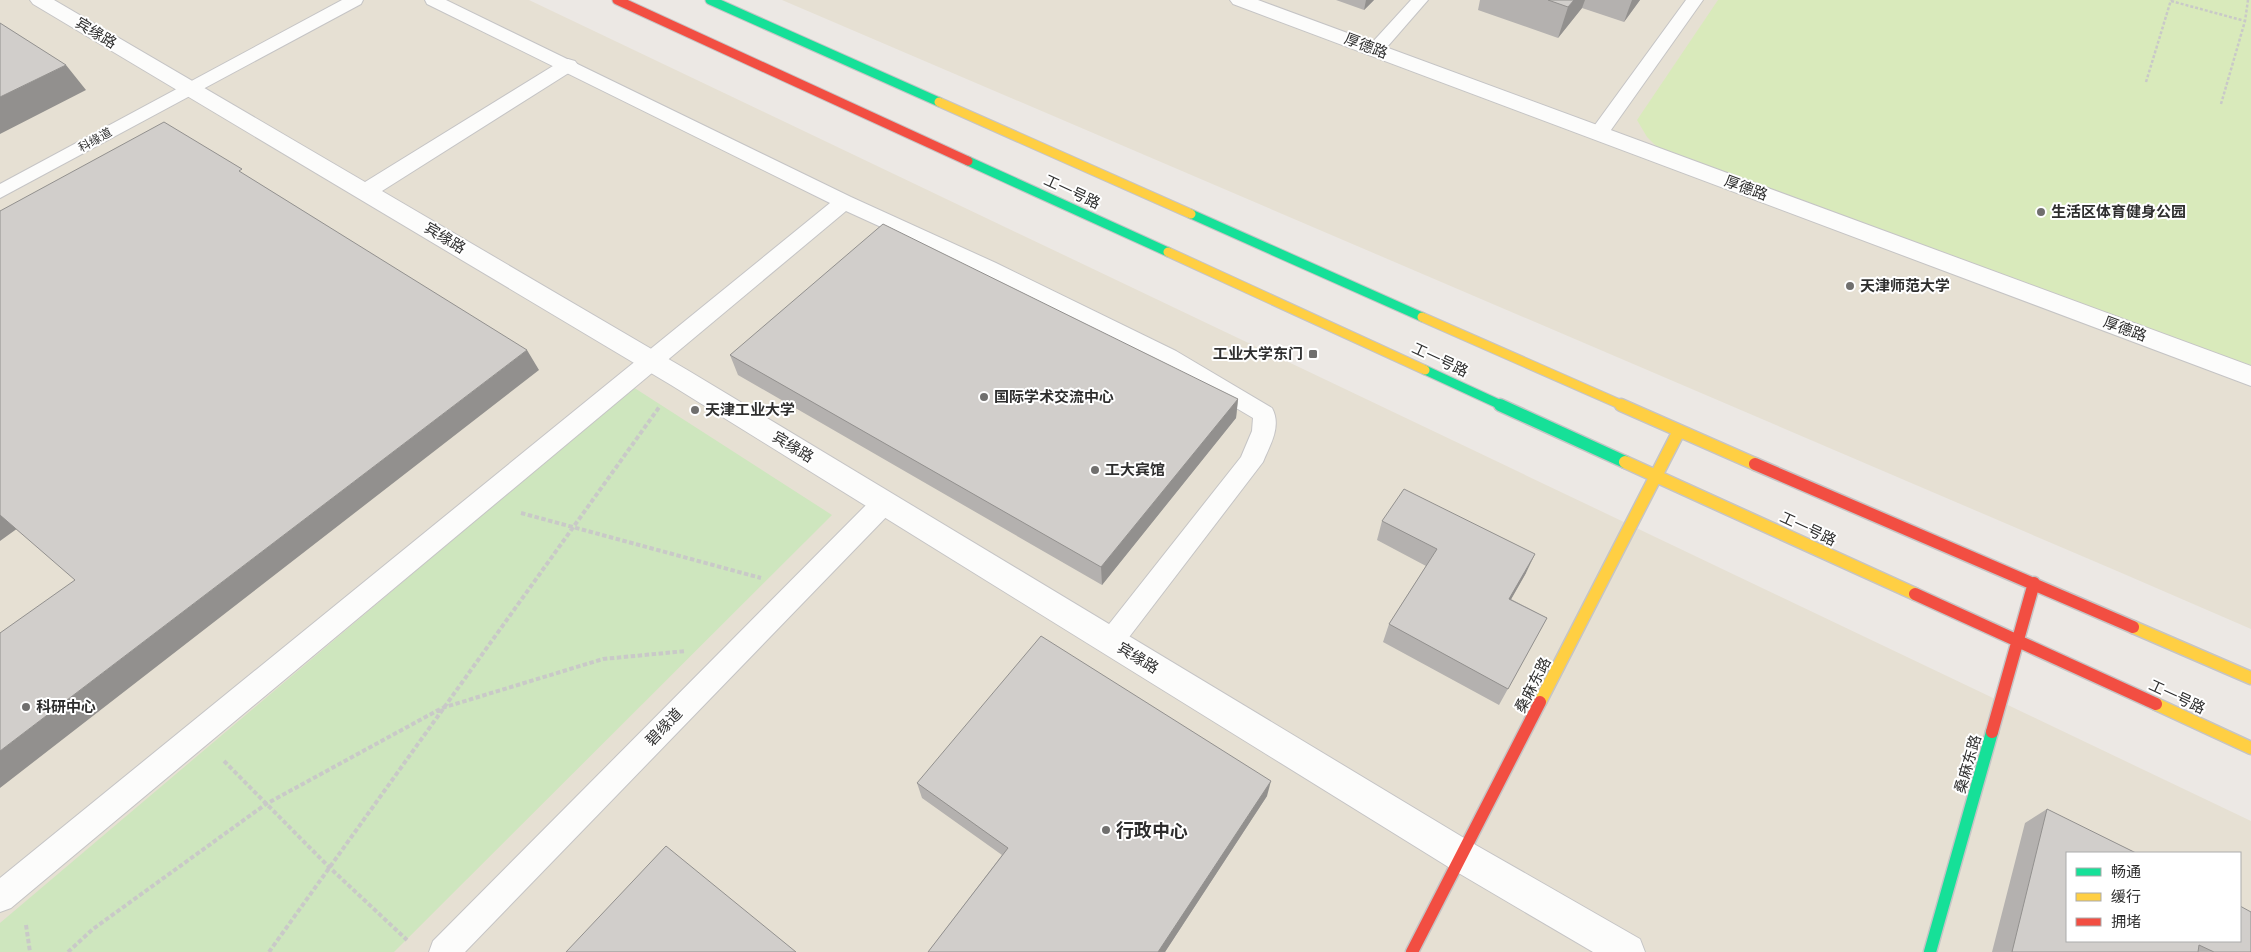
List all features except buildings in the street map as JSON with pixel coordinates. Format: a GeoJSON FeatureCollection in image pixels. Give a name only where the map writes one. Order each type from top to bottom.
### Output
{"type":"FeatureCollection","features":[{"type":"Feature","properties":{"kind":"main road","name":"工一号路"},"geometry":{"type":"LineString","coordinates":[[617,0],[2251,748]]}},
{"type":"Feature","properties":{"kind":"main road","name":"工一号路"},"geometry":{"type":"LineString","coordinates":[[710,0],[1680,431],[2251,678]]}},
{"type":"Feature","properties":{"kind":"main road","name":"桑麻东路"},"geometry":{"type":"LineString","coordinates":[[1412,952],[1680,431]]}},
{"type":"Feature","properties":{"kind":"main road","name":"桑麻东路"},"geometry":{"type":"LineString","coordinates":[[1930,952],[2034,583]]}},
{"type":"Feature","properties":{"kind":"street","name":"厚德路"},"geometry":{"type":"LineString","coordinates":[[1240,0],[2251,376]]}},
{"type":"Feature","properties":{"kind":"street","name":"宾缘路"},"geometry":{"type":"LineString","coordinates":[[46,1],[680,378],[1462,856],[1627,952]]}},
{"type":"Feature","properties":{"kind":"street"},"geometry":{"type":"LineString","coordinates":[[366,191],[568,65]]}},
{"type":"Feature","properties":{"kind":"lane","name":"科缘道"},"geometry":{"type":"LineString","coordinates":[[0,192],[355,0]]}},
{"type":"Feature","properties":{"kind":"lane"},"geometry":{"type":"LineString","coordinates":[[432,0],[568,65],[844,202],[988,268],[1168,357],[1264,414],[1264,431],[1251,462],[1111,641]]}},
{"type":"Feature","properties":{"kind":"lane"},"geometry":{"type":"LineString","coordinates":[[1374,50],[1420,0]]}},
{"type":"Feature","properties":{"kind":"lane"},"geometry":{"type":"LineString","coordinates":[[1599,133],[1695,0]]}},
{"type":"Feature","properties":{"kind":"lane"},"geometry":{"type":"LineString","coordinates":[[0,897],[844,202]]}},
{"type":"Feature","properties":{"kind":"lane","name":"碧缘道"},"geometry":{"type":"LineString","coordinates":[[444,952],[884,503]]}},
{"type":"Feature","properties":{"kind":"path"},"geometry":{"type":"LineString","coordinates":[[2146,82],[2171,0],[2245,20]]}},
{"type":"Feature","properties":{"kind":"path"},"geometry":{"type":"LineString","coordinates":[[2221,104],[2245,20],[2248,0]]}},
{"type":"Feature","properties":{"kind":"path"},"geometry":{"type":"LineString","coordinates":[[269,952],[680,378]]}},
{"type":"Feature","properties":{"kind":"path"},"geometry":{"type":"LineString","coordinates":[[480,501],[800,588]]}},
{"type":"Feature","properties":{"kind":"path"},"geometry":{"type":"LineString","coordinates":[[68,952],[92,929],[266,804],[442,708],[603,659],[744,645]]}},
{"type":"Feature","properties":{"kind":"path"},"geometry":{"type":"LineString","coordinates":[[198,734],[329,867],[414,946]]}},
{"type":"Feature","properties":{"kind":"shaded area","name":"天津工业大学"},"geometry":{"type":"Polygon","coordinates":[[[0,0],[529,0],[2251,821],[2251,952],[0,952],[0,0]]]}},
{"type":"Feature","properties":{"kind":"shaded area","name":"天津师范大学"},"geometry":{"type":"Polygon","coordinates":[[[782,0],[2251,0],[2251,629],[2117,571],[782,0]]]}},
{"type":"Feature","properties":{"kind":"green space","name":"生活区体育健身公园"},"geometry":{"type":"Polygon","coordinates":[[[1718,0],[2251,0],[2251,366],[1659,149],[1647,137],[1637,120],[1718,0]]]}},
{"type":"Feature","properties":{"kind":"green space"},"geometry":{"type":"Polygon","coordinates":[[[633,387],[832,515],[394,952],[0,952],[0,923],[633,387]]]}},
{"type":"Feature","properties":{"kind":"traffic: fast"},"geometry":{"type":"LineString","coordinates":[[710,0],[939,102]]}},
{"type":"Feature","properties":{"kind":"traffic: fast"},"geometry":{"type":"LineString","coordinates":[[968,161],[1168,252]]}},
{"type":"Feature","properties":{"kind":"traffic: fast"},"geometry":{"type":"LineString","coordinates":[[1191,214],[1422,317]]}},
{"type":"Feature","properties":{"kind":"traffic: fast"},"geometry":{"type":"LineString","coordinates":[[1425,370],[1625,462]]}},
{"type":"Feature","properties":{"kind":"traffic: fast"},"geometry":{"type":"LineString","coordinates":[[1930,952],[1992,732]]}},
{"type":"Feature","properties":{"kind":"traffic: slow"},"geometry":{"type":"LineString","coordinates":[[939,102],[1191,214]]}},
{"type":"Feature","properties":{"kind":"traffic: slow"},"geometry":{"type":"LineString","coordinates":[[1168,252],[1425,370]]}},
{"type":"Feature","properties":{"kind":"traffic: slow"},"geometry":{"type":"LineString","coordinates":[[1422,317],[1755,464]]}},
{"type":"Feature","properties":{"kind":"traffic: slow"},"geometry":{"type":"LineString","coordinates":[[1540,702],[1679,431]]}},
{"type":"Feature","properties":{"kind":"traffic: slow"},"geometry":{"type":"LineString","coordinates":[[1625,462],[1915,594]]}},
{"type":"Feature","properties":{"kind":"traffic: slow"},"geometry":{"type":"LineString","coordinates":[[2133,627],[2251,678]]}},
{"type":"Feature","properties":{"kind":"traffic: slow"},"geometry":{"type":"LineString","coordinates":[[2156,704],[2251,748]]}},
{"type":"Feature","properties":{"kind":"traffic: jam"},"geometry":{"type":"LineString","coordinates":[[617,0],[968,161]]}},
{"type":"Feature","properties":{"kind":"traffic: jam"},"geometry":{"type":"LineString","coordinates":[[1755,464],[2133,627]]}},
{"type":"Feature","properties":{"kind":"traffic: jam"},"geometry":{"type":"LineString","coordinates":[[1992,732],[2034,583]]}},
{"type":"Feature","properties":{"kind":"traffic: jam"},"geometry":{"type":"LineString","coordinates":[[1915,594],[2156,704]]}},
{"type":"Feature","properties":{"kind":"traffic: jam"},"geometry":{"type":"LineString","coordinates":[[1412,952],[1540,702]]}},
{"type":"Feature","properties":{"kind":"place","name":"生活区体育健身公园"},"geometry":{"type":"Point","coordinates":[2041,212]}},
{"type":"Feature","properties":{"kind":"place","name":"天津师范大学"},"geometry":{"type":"Point","coordinates":[1850,286]}},
{"type":"Feature","properties":{"kind":"place","name":"工业大学东门"},"geometry":{"type":"Point","coordinates":[1313,354]}},
{"type":"Feature","properties":{"kind":"place","name":"国际学术交流中心"},"geometry":{"type":"Point","coordinates":[984,397]}},
{"type":"Feature","properties":{"kind":"place","name":"天津工业大学"},"geometry":{"type":"Point","coordinates":[695,410]}},
{"type":"Feature","properties":{"kind":"place","name":"工大宾馆"},"geometry":{"type":"Point","coordinates":[1095,470]}},
{"type":"Feature","properties":{"kind":"place","name":"科研中心"},"geometry":{"type":"Point","coordinates":[26,707]}},
{"type":"Feature","properties":{"kind":"place","name":"行政中心"},"geometry":{"type":"Point","coordinates":[1106,830]}}]}
